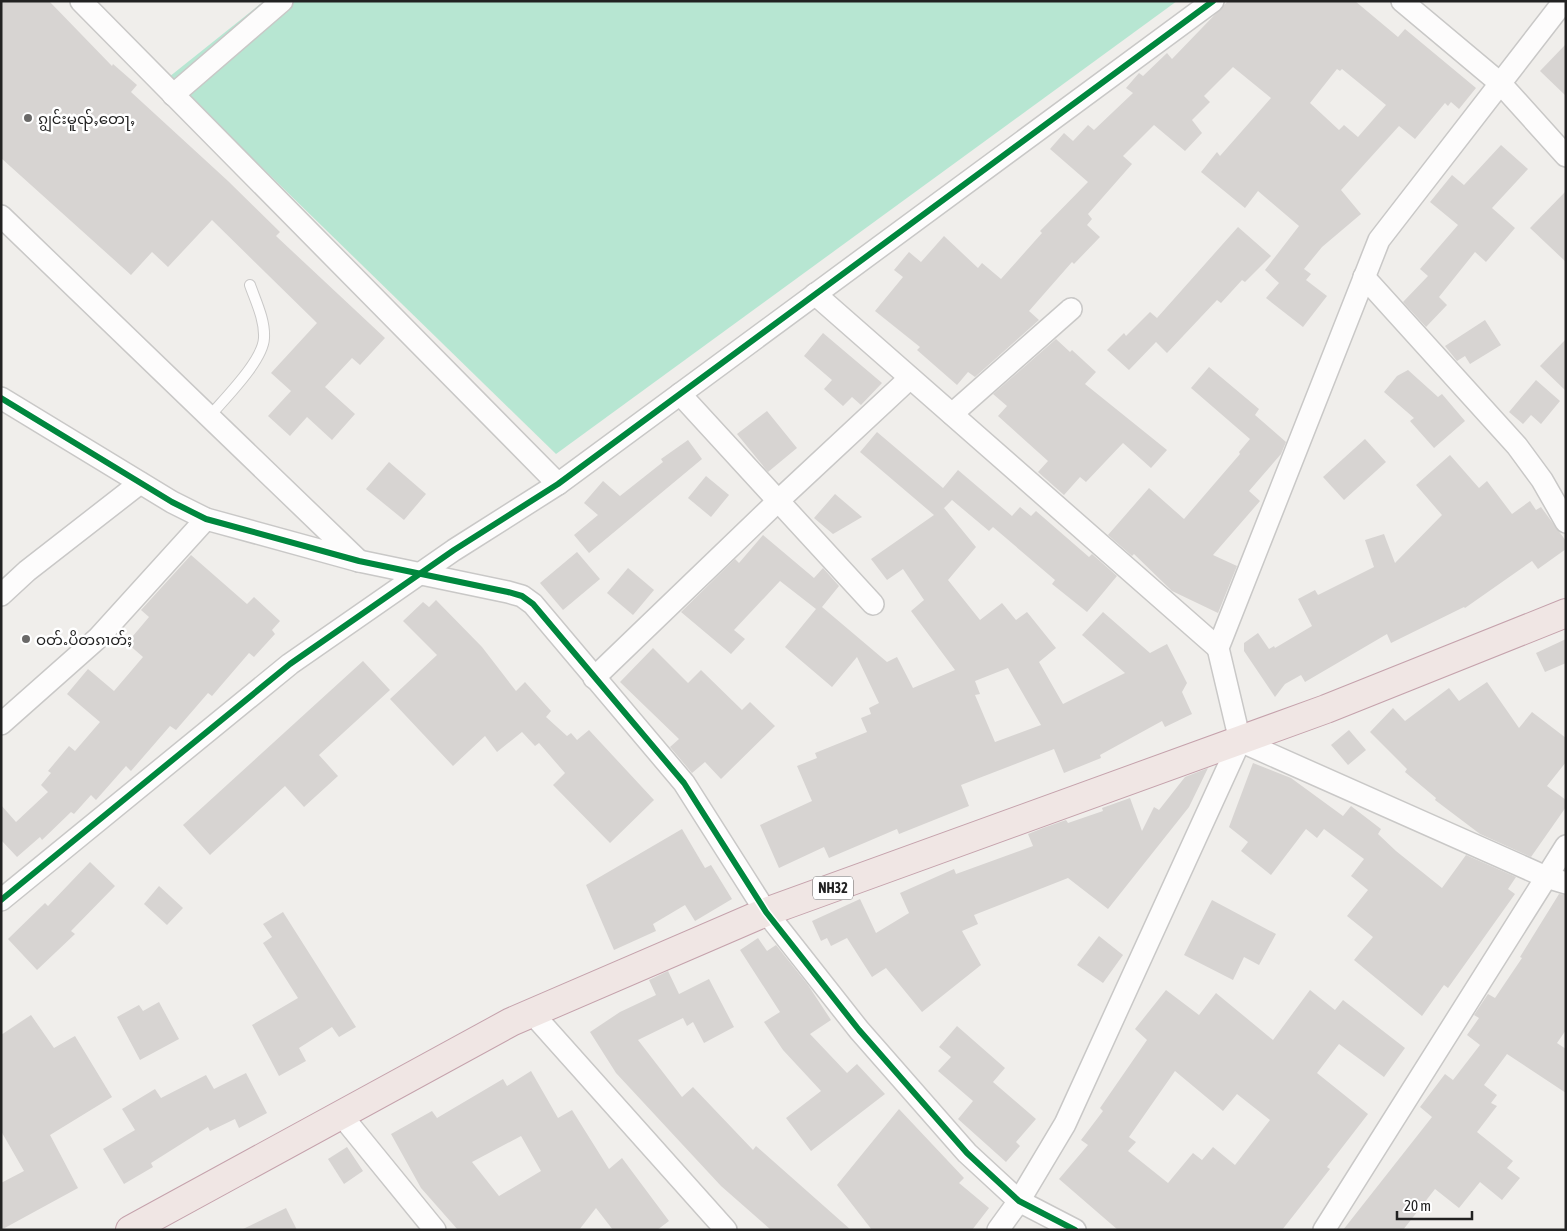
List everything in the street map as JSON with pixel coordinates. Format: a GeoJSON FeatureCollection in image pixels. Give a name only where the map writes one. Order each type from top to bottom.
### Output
{"type":"FeatureCollection","features":[{"type":"Feature","properties":{"kind":"highway","name":"NH32"},"geometry":{"type":"LineString","coordinates":[[130,1230],[342,1116],[511,1022],[766,912],[1326,709],[1566,613]]}},
{"type":"Feature","properties":{"kind":"street"},"geometry":{"type":"LineString","coordinates":[[82,1],[558,484]]}},
{"type":"Feature","properties":{"kind":"street"},"geometry":{"type":"LineString","coordinates":[[173,95],[282,1]]}},
{"type":"Feature","properties":{"kind":"street"},"geometry":{"type":"LineString","coordinates":[[1,900],[290,664],[454,550],[558,484],[1213,1]]}},
{"type":"Feature","properties":{"kind":"street"},"geometry":{"type":"LineString","coordinates":[[1402,1],[1501,84],[1566,156]]}},
{"type":"Feature","properties":{"kind":"street"},"geometry":{"type":"LineString","coordinates":[[998,1230],[1020,1201],[1065,1124],[1240,741],[1218,648],[1378,240],[1564,1]]}},
{"type":"Feature","properties":{"kind":"street"},"geometry":{"type":"LineString","coordinates":[[1,216],[359,561]]}},
{"type":"Feature","properties":{"kind":"street"},"geometry":{"type":"LineString","coordinates":[[1364,277],[1517,446],[1542,480],[1566,522]]}},
{"type":"Feature","properties":{"kind":"street"},"geometry":{"type":"LineString","coordinates":[[816,294],[1218,648]]}},
{"type":"Feature","properties":{"kind":"street"},"geometry":{"type":"LineString","coordinates":[[952,414],[1071,310]]}},
{"type":"Feature","properties":{"kind":"street"},"geometry":{"type":"LineString","coordinates":[[594,678],[778,501],[910,378]]}},
{"type":"Feature","properties":{"kind":"street"},"geometry":{"type":"LineString","coordinates":[[680,394],[873,604]]}},
{"type":"Feature","properties":{"kind":"street"},"geometry":{"type":"LineString","coordinates":[[1,398],[172,502],[206,518],[359,561],[522,596],[533,604],[684,783],[766,912],[859,1030],[967,1153],[1020,1201],[1075,1230]]}},
{"type":"Feature","properties":{"kind":"street"},"geometry":{"type":"LineString","coordinates":[[1,595],[27,571],[140,483]]}},
{"type":"Feature","properties":{"kind":"street"},"geometry":{"type":"LineString","coordinates":[[1,724],[98,638],[206,518]]}},
{"type":"Feature","properties":{"kind":"street"},"geometry":{"type":"LineString","coordinates":[[1240,741],[1556,880]]}},
{"type":"Feature","properties":{"kind":"street"},"geometry":{"type":"LineString","coordinates":[[1324,1230],[1556,880],[1566,846]]}},
{"type":"Feature","properties":{"kind":"street"},"geometry":{"type":"LineString","coordinates":[[532,1013],[726,1230]]}},
{"type":"Feature","properties":{"kind":"street"},"geometry":{"type":"LineString","coordinates":[[342,1116],[435,1230]]}},
{"type":"Feature","properties":{"kind":"lane"},"geometry":{"type":"LineString","coordinates":[[210,418],[259,354],[264,339],[263,323],[250,285]]}},
{"type":"Feature","properties":{"kind":"green space"},"geometry":{"type":"Polygon","coordinates":[[[264,1],[1177,1],[556,454],[169,77],[264,1]]]}},
{"type":"Feature","properties":{"kind":"building"},"geometry":{"type":"Polygon","coordinates":[[[1,1],[49,1],[112,66],[113,64],[137,85],[131,92],[228,181],[280,232],[276,236],[385,338],[360,365],[352,358],[325,387],[355,414],[332,440],[307,417],[290,436],[268,416],[291,391],[271,373],[317,323],[212,220],[168,267],[152,252],[131,275],[1,158],[1,1]]]}},
{"type":"Feature","properties":{"kind":"building"},"geometry":{"type":"Polygon","coordinates":[[[1228,1],[1355,1],[1398,37],[1405,29],[1476,88],[1459,109],[1451,102],[1448,106],[1445,103],[1415,139],[1399,126],[1341,190],[1361,214],[1322,247],[1304,269],[1311,274],[1306,280],[1327,296],[1303,327],[1266,298],[1279,283],[1265,270],[1299,226],[1258,191],[1245,208],[1201,172],[1217,152],[1220,156],[1271,98],[1233,67],[1204,96],[1210,102],[1192,120],[1202,133],[1185,151],[1154,125],[1123,156],[1132,164],[1088,214],[1092,219],[1087,225],[1100,237],[1074,264],[1072,262],[1029,311],[1039,320],[975,377],[968,372],[957,385],[917,350],[920,347],[875,311],[903,277],[894,270],[909,252],[921,262],[944,236],[978,268],[982,263],[1001,279],[1042,233],[1040,231],[1088,182],[1050,149],[1064,133],[1073,141],[1088,125],[1094,130],[1133,93],[1126,88],[1139,73],[1143,76],[1167,53],[1172,59],[1228,1]],[[1337,69],[1310,103],[1339,130],[1344,125],[1358,137],[1386,105],[1342,69],[1340,71],[1337,69]]]}},
{"type":"Feature","properties":{"kind":"building"},"geometry":{"type":"Polygon","coordinates":[[[1566,44],[1566,96],[1540,71],[1566,44]]]}},
{"type":"Feature","properties":{"kind":"building"},"geometry":{"type":"Polygon","coordinates":[[[1501,145],[1528,169],[1492,208],[1515,228],[1486,262],[1475,252],[1439,297],[1447,305],[1426,327],[1403,302],[1428,276],[1420,269],[1458,225],[1430,202],[1452,175],[1464,185],[1501,145]]]}},
{"type":"Feature","properties":{"kind":"building"},"geometry":{"type":"Polygon","coordinates":[[[1566,191],[1566,262],[1530,228],[1566,191]]]}},
{"type":"Feature","properties":{"kind":"building"},"geometry":{"type":"Polygon","coordinates":[[[1238,227],[1271,256],[1245,282],[1242,280],[1221,303],[1217,300],[1167,353],[1156,342],[1129,370],[1107,350],[1124,333],[1126,336],[1150,312],[1157,318],[1238,227]]]}},
{"type":"Feature","properties":{"kind":"building"},"geometry":{"type":"Polygon","coordinates":[[[1485,320],[1501,345],[1470,364],[1465,356],[1457,361],[1445,346],[1485,320]]]}},
{"type":"Feature","properties":{"kind":"building"},"geometry":{"type":"Polygon","coordinates":[[[823,333],[882,383],[861,405],[852,397],[843,406],[824,389],[832,380],[804,356],[823,333]]]}},
{"type":"Feature","properties":{"kind":"building"},"geometry":{"type":"Polygon","coordinates":[[[1056,339],[1070,352],[1072,350],[1096,372],[1085,384],[1167,450],[1151,468],[1123,443],[1086,482],[1080,477],[1064,495],[1038,472],[1048,461],[998,416],[1007,406],[993,394],[1056,339]]]}},
{"type":"Feature","properties":{"kind":"building"},"geometry":{"type":"Polygon","coordinates":[[[1566,339],[1566,391],[1540,366],[1566,339]]]}},
{"type":"Feature","properties":{"kind":"building"},"geometry":{"type":"Polygon","coordinates":[[[1209,367],[1259,409],[1255,415],[1286,442],[1281,454],[1249,491],[1260,501],[1213,555],[1237,566],[1218,613],[1172,591],[1134,554],[1132,556],[1108,535],[1149,488],[1184,519],[1240,454],[1239,452],[1250,439],[1191,388],[1209,367]]]}},
{"type":"Feature","properties":{"kind":"building"},"geometry":{"type":"Polygon","coordinates":[[[1408,370],[1438,397],[1442,394],[1465,421],[1434,448],[1410,421],[1414,418],[1384,392],[1397,376],[1408,370]]]}},
{"type":"Feature","properties":{"kind":"building"},"geometry":{"type":"Polygon","coordinates":[[[1536,380],[1560,401],[1541,424],[1531,415],[1523,424],[1509,412],[1536,380]]]}},
{"type":"Feature","properties":{"kind":"building"},"geometry":{"type":"Polygon","coordinates":[[[767,411],[797,448],[768,472],[737,434],[767,411]]]}},
{"type":"Feature","properties":{"kind":"building"},"geometry":{"type":"Polygon","coordinates":[[[877,432],[943,488],[958,470],[1012,516],[1020,507],[1031,516],[1036,511],[1089,557],[1092,554],[1117,576],[1087,612],[1052,584],[1055,580],[993,527],[989,531],[952,500],[944,508],[976,547],[948,580],[980,620],[1002,603],[1016,620],[1027,612],[1056,648],[1039,662],[1063,704],[1125,673],[1082,635],[1103,612],[1150,653],[1167,644],[1187,683],[1182,692],[1192,714],[1165,727],[1162,721],[1100,755],[1101,758],[1064,773],[1054,749],[961,785],[969,806],[899,834],[897,829],[829,858],[824,847],[779,868],[760,825],[812,801],[797,766],[817,758],[815,753],[867,732],[861,718],[871,714],[869,708],[879,703],[857,657],[832,687],[785,647],[816,609],[780,581],[734,630],[745,639],[731,654],[681,612],[735,559],[739,563],[763,535],[814,578],[823,568],[839,586],[822,607],[887,662],[897,657],[913,688],[955,670],[911,611],[924,600],[903,569],[887,580],[871,559],[934,515],[860,452],[877,432]],[[1008,668],[975,681],[980,694],[975,695],[995,742],[1041,725],[1008,668]]]}},
{"type":"Feature","properties":{"kind":"building"},"geometry":{"type":"Polygon","coordinates":[[[1365,439],[1386,462],[1344,500],[1323,477],[1365,439]]]}},
{"type":"Feature","properties":{"kind":"building"},"geometry":{"type":"Polygon","coordinates":[[[688,440],[702,459],[589,553],[574,535],[598,515],[584,503],[603,481],[620,496],[663,462],[661,459],[688,440]]]}},
{"type":"Feature","properties":{"kind":"building"},"geometry":{"type":"Polygon","coordinates":[[[1450,455],[1479,488],[1487,481],[1512,514],[1530,501],[1536,510],[1541,507],[1566,541],[1566,549],[1538,569],[1532,561],[1465,608],[1391,643],[1387,634],[1305,682],[1301,675],[1285,684],[1275,697],[1244,651],[1244,643],[1258,633],[1269,649],[1274,646],[1275,648],[1312,626],[1298,599],[1315,590],[1318,595],[1374,567],[1365,540],[1384,534],[1395,563],[1442,515],[1416,485],[1450,455]]]}},
{"type":"Feature","properties":{"kind":"building"},"geometry":{"type":"Polygon","coordinates":[[[389,462],[426,494],[404,520],[366,489],[389,462]]]}},
{"type":"Feature","properties":{"kind":"building"},"geometry":{"type":"Polygon","coordinates":[[[706,476],[729,495],[711,517],[688,498],[706,476]]]}},
{"type":"Feature","properties":{"kind":"building"},"geometry":{"type":"Polygon","coordinates":[[[835,494],[862,517],[833,534],[814,518],[835,494]]]}},
{"type":"Feature","properties":{"kind":"building"},"geometry":{"type":"Polygon","coordinates":[[[577,552],[600,579],[563,610],[540,583],[577,552]]]}},
{"type":"Feature","properties":{"kind":"building"},"geometry":{"type":"Polygon","coordinates":[[[191,555],[247,604],[254,597],[280,621],[272,630],[275,634],[254,657],[249,653],[212,696],[208,693],[176,730],[170,726],[131,771],[126,766],[96,800],[91,795],[74,814],[71,812],[42,840],[40,837],[17,857],[1,840],[1,805],[16,822],[48,792],[41,785],[51,773],[48,771],[69,746],[75,751],[100,722],[67,694],[88,669],[114,691],[143,657],[127,643],[149,617],[141,610],[191,555]]]}},
{"type":"Feature","properties":{"kind":"building"},"geometry":{"type":"Polygon","coordinates":[[[628,568],[654,590],[633,615],[607,593],[628,568]]]}},
{"type":"Feature","properties":{"kind":"building"},"geometry":{"type":"Polygon","coordinates":[[[436,600],[482,647],[516,691],[525,682],[551,711],[546,717],[567,736],[571,733],[577,740],[589,730],[654,800],[610,843],[553,785],[565,773],[539,743],[535,746],[522,732],[497,752],[485,736],[453,766],[390,699],[437,655],[403,621],[423,602],[429,607],[436,600]]]}},
{"type":"Feature","properties":{"kind":"building"},"geometry":{"type":"Polygon","coordinates":[[[1566,639],[1566,663],[1545,672],[1536,653],[1566,639]]]}},
{"type":"Feature","properties":{"kind":"building"},"geometry":{"type":"Polygon","coordinates":[[[653,648],[688,683],[701,670],[742,710],[750,702],[775,726],[721,779],[705,762],[692,773],[670,747],[679,739],[620,682],[653,648]]]}},
{"type":"Feature","properties":{"kind":"building"},"geometry":{"type":"Polygon","coordinates":[[[363,661],[390,690],[319,755],[338,776],[304,807],[285,786],[210,855],[183,825],[363,661]]]}},
{"type":"Feature","properties":{"kind":"building"},"geometry":{"type":"Polygon","coordinates":[[[1487,682],[1519,728],[1532,712],[1566,738],[1566,762],[1547,786],[1566,800],[1566,807],[1531,857],[1480,834],[1435,800],[1436,798],[1405,772],[1407,769],[1370,732],[1393,708],[1405,721],[1449,688],[1459,701],[1487,682]]]}},
{"type":"Feature","properties":{"kind":"building"},"geometry":{"type":"Polygon","coordinates":[[[1349,730],[1366,750],[1348,765],[1331,745],[1349,730]]]}},
{"type":"Feature","properties":{"kind":"building"},"geometry":{"type":"Polygon","coordinates":[[[1253,763],[1291,778],[1343,816],[1351,806],[1381,829],[1378,834],[1396,851],[1442,888],[1466,855],[1516,877],[1508,889],[1515,894],[1448,988],[1444,985],[1422,1016],[1354,960],[1373,937],[1347,916],[1368,890],[1351,876],[1364,859],[1324,829],[1317,838],[1306,829],[1271,875],[1241,851],[1248,842],[1229,827],[1253,763]]]}},
{"type":"Feature","properties":{"kind":"building"},"geometry":{"type":"Polygon","coordinates":[[[1208,768],[1189,807],[1108,909],[1068,878],[974,915],[978,924],[962,931],[981,965],[922,1012],[886,968],[872,977],[847,938],[831,946],[827,938],[821,941],[812,921],[860,899],[876,933],[909,913],[900,893],[954,869],[956,874],[1033,846],[1028,834],[1066,820],[1068,823],[1103,811],[1102,808],[1130,798],[1142,831],[1154,807],[1159,810],[1185,777],[1208,768]]]}},
{"type":"Feature","properties":{"kind":"building"},"geometry":{"type":"Polygon","coordinates":[[[682,829],[705,868],[711,865],[732,899],[695,921],[685,905],[653,924],[656,931],[614,950],[586,885],[682,829]]]}},
{"type":"Feature","properties":{"kind":"building"},"geometry":{"type":"Polygon","coordinates":[[[90,862],[115,886],[71,931],[75,934],[37,970],[8,939],[45,903],[48,906],[90,862]]]}},
{"type":"Feature","properties":{"kind":"building"},"geometry":{"type":"Polygon","coordinates":[[[159,886],[183,908],[167,925],[144,904],[159,886]]]}},
{"type":"Feature","properties":{"kind":"building"},"geometry":{"type":"Polygon","coordinates":[[[1559,894],[1566,895],[1566,1030],[1557,1043],[1566,1049],[1566,1093],[1507,1054],[1484,1085],[1497,1095],[1491,1103],[1497,1106],[1477,1132],[1513,1161],[1507,1168],[1520,1178],[1502,1200],[1480,1182],[1459,1208],[1435,1189],[1403,1230],[1343,1230],[1432,1117],[1420,1107],[1445,1074],[1453,1080],[1480,1045],[1467,1035],[1479,1018],[1474,1015],[1488,994],[1495,998],[1522,958],[1520,957],[1559,894]]]}},
{"type":"Feature","properties":{"kind":"building"},"geometry":{"type":"Polygon","coordinates":[[[1212,900],[1276,934],[1259,965],[1244,957],[1233,980],[1184,955],[1212,900]]]}},
{"type":"Feature","properties":{"kind":"building"},"geometry":{"type":"Polygon","coordinates":[[[283,912],[356,1027],[339,1037],[332,1027],[299,1048],[306,1061],[279,1076],[252,1025],[298,998],[263,943],[272,937],[263,924],[283,912]]]}},
{"type":"Feature","properties":{"kind":"building"},"geometry":{"type":"Polygon","coordinates":[[[1099,936],[1123,955],[1103,983],[1077,965],[1099,936]]]}},
{"type":"Feature","properties":{"kind":"building"},"geometry":{"type":"Polygon","coordinates":[[[758,938],[767,951],[776,945],[808,985],[831,1020],[810,1034],[847,1073],[857,1064],[885,1094],[811,1151],[786,1118],[821,1091],[783,1050],[764,1022],[780,1012],[740,950],[758,938]]]}},
{"type":"Feature","properties":{"kind":"building"},"geometry":{"type":"Polygon","coordinates":[[[668,971],[679,994],[709,979],[734,1027],[704,1043],[693,1022],[687,1026],[683,1018],[638,1040],[682,1097],[693,1087],[753,1150],[756,1146],[851,1230],[771,1230],[721,1186],[616,1073],[590,1032],[620,1012],[656,995],[649,980],[668,971]]]}},
{"type":"Feature","properties":{"kind":"building"},"geometry":{"type":"Polygon","coordinates":[[[1166,990],[1199,1015],[1216,993],[1273,1040],[1310,990],[1335,1010],[1343,1000],[1405,1048],[1384,1077],[1339,1044],[1317,1073],[1368,1114],[1327,1167],[1330,1169],[1282,1230],[1118,1230],[1059,1179],[1088,1145],[1081,1140],[1103,1111],[1100,1108],[1147,1040],[1135,1029],[1166,990]],[[1175,1071],[1129,1137],[1136,1142],[1128,1151],[1168,1183],[1193,1153],[1202,1160],[1213,1147],[1235,1165],[1270,1120],[1237,1094],[1223,1111],[1175,1071]]]}},
{"type":"Feature","properties":{"kind":"building"},"geometry":{"type":"Polygon","coordinates":[[[159,1002],[179,1039],[140,1060],[117,1017],[139,1005],[143,1011],[159,1002]]]}},
{"type":"Feature","properties":{"kind":"building"},"geometry":{"type":"Polygon","coordinates":[[[31,1015],[54,1048],[75,1036],[112,1097],[50,1135],[78,1188],[1,1230],[1,1183],[24,1171],[1,1131],[1,1035],[31,1015]]]}},
{"type":"Feature","properties":{"kind":"building"},"geometry":{"type":"Polygon","coordinates":[[[957,1026],[1005,1068],[993,1082],[1036,1119],[1016,1142],[1020,1146],[1006,1162],[958,1119],[973,1101],[938,1071],[951,1057],[939,1047],[957,1026]]]}},
{"type":"Feature","properties":{"kind":"building"},"geometry":{"type":"Polygon","coordinates":[[[531,1071],[558,1118],[572,1110],[609,1169],[622,1158],[669,1221],[657,1230],[613,1230],[596,1208],[579,1230],[458,1230],[421,1188],[391,1134],[432,1111],[437,1118],[503,1079],[507,1086],[531,1071]],[[521,1136],[472,1162],[499,1196],[541,1171],[521,1136]]]}},
{"type":"Feature","properties":{"kind":"building"},"geometry":{"type":"Polygon","coordinates":[[[246,1073],[267,1113],[239,1128],[235,1119],[210,1131],[208,1127],[151,1163],[153,1167],[124,1184],[103,1149],[135,1130],[122,1109],[155,1089],[161,1098],[206,1075],[214,1089],[246,1073]]]}},
{"type":"Feature","properties":{"kind":"building"},"geometry":{"type":"Polygon","coordinates":[[[899,1109],[964,1178],[959,1183],[989,1208],[972,1230],[872,1230],[837,1185],[899,1109]]]}},
{"type":"Feature","properties":{"kind":"building"},"geometry":{"type":"Polygon","coordinates":[[[347,1147],[363,1171],[344,1184],[328,1159],[347,1147]]]}},
{"type":"Feature","properties":{"kind":"building"},"geometry":{"type":"Polygon","coordinates":[[[286,1208],[297,1230],[241,1230],[286,1208]]]}},
{"type":"Feature","properties":{"kind":"cycle path"},"geometry":{"type":"LineString","coordinates":[[1,900],[290,664],[454,550],[558,484],[1213,1]]}},
{"type":"Feature","properties":{"kind":"cycle path"},"geometry":{"type":"LineString","coordinates":[[1,398],[172,502],[206,519],[359,561],[508,592],[522,596],[533,604],[684,783],[766,912],[859,1030],[967,1153],[1019,1201],[1075,1230]]}},
{"type":"Feature","properties":{"kind":"place","name":"ၵျွင်းမူၺ်ႇတေႃႇ"},"geometry":{"type":"Point","coordinates":[28,118]}},
{"type":"Feature","properties":{"kind":"place","name":"ဝတ်ႉပိတၵၢတ်ႈ"},"geometry":{"type":"Point","coordinates":[26,639]}}]}
